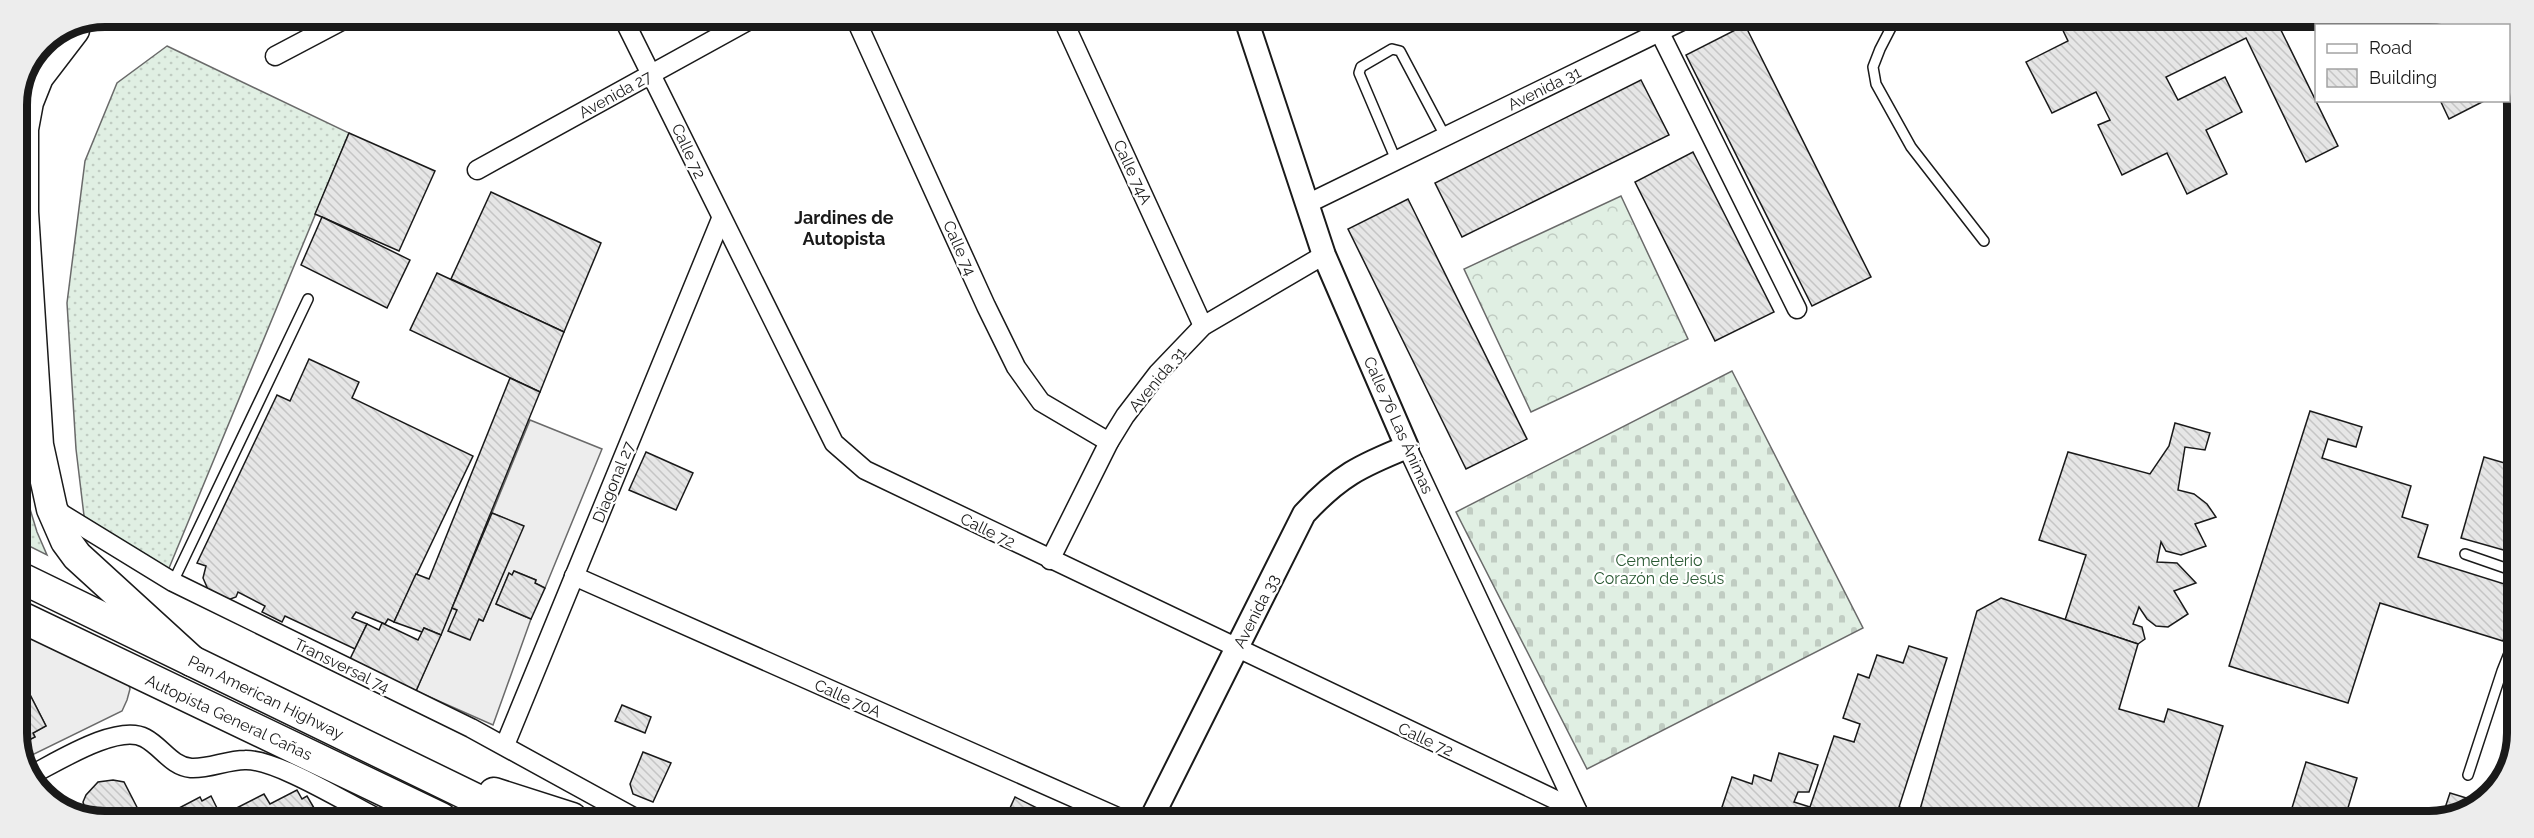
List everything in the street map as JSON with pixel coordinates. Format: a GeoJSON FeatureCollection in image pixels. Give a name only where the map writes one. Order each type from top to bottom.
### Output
{"type":"FeatureCollection","features":[{"type":"Feature","properties":{"kind":"highway"},"geometry":{"type":"LineString","coordinates":[[27,107],[38,77],[69,36]]}},
{"type":"Feature","properties":{"kind":"highway"},"geometry":{"type":"LineString","coordinates":[[27,274],[38,445],[52,508],[66,541],[77,556],[192,661]]}},
{"type":"Feature","properties":{"kind":"highway","name":"Pan American Highway"},"geometry":{"type":"LineString","coordinates":[[27,581],[501,811]]}},
{"type":"Feature","properties":{"kind":"highway","name":"Autopista General Cañas"},"geometry":{"type":"LineString","coordinates":[[27,620],[427,811]]}},
{"type":"Feature","properties":{"kind":"highway"},"geometry":{"type":"LineString","coordinates":[[402,763],[550,811]]}},
{"type":"Feature","properties":{"kind":"highway"},"geometry":{"type":"LineString","coordinates":[[394,795],[423,811]]}},
{"type":"Feature","properties":{"kind":"street"},"geometry":{"type":"LineString","coordinates":[[275,56],[330,27]]}},
{"type":"Feature","properties":{"kind":"street","name":"Calle 72"},"geometry":{"type":"LineString","coordinates":[[628,27],[653,73],[722,219],[834,443],[865,470],[1572,811]]}},
{"type":"Feature","properties":{"kind":"street","name":"Avenida 27"},"geometry":{"type":"LineString","coordinates":[[477,170],[737,27]]}},
{"type":"Feature","properties":{"kind":"street","name":"Calle 74"},"geometry":{"type":"LineString","coordinates":[[859,27],[1016,367],[1041,402],[1109,442]]}},
{"type":"Feature","properties":{"kind":"street","name":"Calle 74A"},"geometry":{"type":"LineString","coordinates":[[1066,27],[1203,326]]}},
{"type":"Feature","properties":{"kind":"street","name":"Calle 76 Las Ánimas"},"geometry":{"type":"LineString","coordinates":[[1249,27],[1324,255],[1407,447],[1578,811]]}},
{"type":"Feature","properties":{"kind":"street","name":"Avenida 31"},"geometry":{"type":"LineString","coordinates":[[1307,204],[1669,27]]}},
{"type":"Feature","properties":{"kind":"street"},"geometry":{"type":"LineString","coordinates":[[1659,32],[1797,309]]}},
{"type":"Feature","properties":{"kind":"street","name":"Diagonal 27"},"geometry":{"type":"LineString","coordinates":[[505,746],[722,219]]}},
{"type":"Feature","properties":{"kind":"street","name":"Avenida 31"},"geometry":{"type":"LineString","coordinates":[[1050,560],[1109,442],[1125,416],[1158,373],[1203,326],[1324,255]]}},
{"type":"Feature","properties":{"kind":"street","name":"Avenida 33"},"geometry":{"type":"LineString","coordinates":[[1155,811],[1304,514],[1325,490],[1359,467],[1407,447]]}},
{"type":"Feature","properties":{"kind":"street","name":"Transversal 74"},"geometry":{"type":"LineString","coordinates":[[52,508],[173,582],[505,746],[621,811]]}},
{"type":"Feature","properties":{"kind":"street","name":"Calle 70A"},"geometry":{"type":"LineString","coordinates":[[574,576],[1104,811]]}},
{"type":"Feature","properties":{"kind":"street"},"geometry":{"type":"LineString","coordinates":[[38,772],[108,738],[134,734],[151,742],[174,763],[189,768],[206,768],[244,760],[274,765],[362,811]]}},
{"type":"Feature","properties":{"kind":"lane"},"geometry":{"type":"LineString","coordinates":[[1891,27],[1873,67],[1876,84],[1911,147],[1984,240]]}},
{"type":"Feature","properties":{"kind":"lane"},"geometry":{"type":"LineString","coordinates":[[1396,160],[1359,72],[1361,67],[1392,49],[1400,51],[1445,136]]}},
{"type":"Feature","properties":{"kind":"lane"},"geometry":{"type":"LineString","coordinates":[[173,582],[308,299]]}},
{"type":"Feature","properties":{"kind":"lane"},"geometry":{"type":"LineString","coordinates":[[2465,554],[2507,569]]}},
{"type":"Feature","properties":{"kind":"lane"},"geometry":{"type":"LineString","coordinates":[[2468,775],[2507,658]]}},
{"type":"Feature","properties":{"kind":"green space"},"geometry":{"type":"Polygon","coordinates":[[[167,46],[349,133],[167,573],[85,524],[76,449],[67,303],[85,161],[117,83],[167,46]]]}},
{"type":"Feature","properties":{"kind":"green space"},"geometry":{"type":"Polygon","coordinates":[[[1621,196],[1688,339],[1531,412],[1464,269],[1621,196]]]}},
{"type":"Feature","properties":{"kind":"green space","name":"Cementerio Corazón de Jesús"},"geometry":{"type":"Polygon","coordinates":[[[1732,371],[1863,628],[1587,769],[1456,512],[1732,371]]]}},
{"type":"Feature","properties":{"kind":"green space"},"geometry":{"type":"Polygon","coordinates":[[[27,499],[37,532],[47,555],[27,545],[27,499]]]}},
{"type":"Feature","properties":{"kind":"shaded area"},"geometry":{"type":"Polygon","coordinates":[[[530,420],[602,449],[545,588],[535,583],[536,580],[514,571],[512,575],[509,574],[496,604],[531,619],[493,725],[416,691],[452,608],[483,621],[523,526],[492,513],[530,420]]]}},
{"type":"Feature","properties":{"kind":"shaded area"},"geometry":{"type":"Polygon","coordinates":[[[27,635],[128,681],[130,689],[122,711],[31,756],[28,741],[35,737],[33,733],[46,726],[27,689],[27,635]]]}},
{"type":"Feature","properties":{"kind":"building"},"geometry":{"type":"Polygon","coordinates":[[[1741,27],[1746,27],[1871,277],[1812,306],[1686,55],[1741,27]]]}},
{"type":"Feature","properties":{"kind":"building"},"geometry":{"type":"Polygon","coordinates":[[[2061,27],[2279,27],[2338,146],[2306,162],[2246,38],[2166,77],[2178,100],[2225,77],[2242,112],[2206,130],[2227,174],[2187,194],[2167,153],[2122,175],[2098,125],[2110,120],[2096,92],[2052,113],[2026,62],[2068,41],[2061,27]]]}},
{"type":"Feature","properties":{"kind":"building"},"geometry":{"type":"Polygon","coordinates":[[[1641,80],[1669,135],[1462,237],[1435,183],[1641,80]]]}},
{"type":"Feature","properties":{"kind":"building"},"geometry":{"type":"Polygon","coordinates":[[[2441,102],[2482,102],[2449,119],[2441,102]]]}},
{"type":"Feature","properties":{"kind":"building"},"geometry":{"type":"Polygon","coordinates":[[[349,133],[435,171],[399,251],[315,214],[349,133]]]}},
{"type":"Feature","properties":{"kind":"building"},"geometry":{"type":"Polygon","coordinates":[[[1693,152],[1774,312],[1715,341],[1635,182],[1693,152]]]}},
{"type":"Feature","properties":{"kind":"building"},"geometry":{"type":"Polygon","coordinates":[[[491,192],[601,243],[564,332],[451,279],[491,192]]]}},
{"type":"Feature","properties":{"kind":"building"},"geometry":{"type":"Polygon","coordinates":[[[1408,199],[1527,439],[1466,469],[1348,229],[1408,199]]]}},
{"type":"Feature","properties":{"kind":"building"},"geometry":{"type":"Polygon","coordinates":[[[322,217],[410,260],[387,308],[301,265],[322,217]]]}},
{"type":"Feature","properties":{"kind":"building"},"geometry":{"type":"Polygon","coordinates":[[[437,273],[564,332],[540,392],[410,330],[437,273]]]}},
{"type":"Feature","properties":{"kind":"building"},"geometry":{"type":"Polygon","coordinates":[[[309,359],[359,382],[352,398],[473,456],[394,622],[388,619],[385,624],[356,612],[352,618],[367,624],[355,649],[285,616],[282,622],[262,612],[265,606],[238,592],[236,597],[225,601],[210,594],[203,578],[206,566],[197,563],[277,395],[290,401],[309,359]]]}},
{"type":"Feature","properties":{"kind":"building"},"geometry":{"type":"Polygon","coordinates":[[[510,378],[540,392],[441,635],[424,628],[422,632],[394,622],[416,574],[429,579],[510,378]]]}},
{"type":"Feature","properties":{"kind":"building"},"geometry":{"type":"Polygon","coordinates":[[[2310,411],[2362,427],[2356,447],[2328,439],[2322,458],[2411,486],[2402,517],[2428,525],[2418,557],[2507,585],[2507,628],[2503,641],[2380,603],[2348,703],[2229,666],[2310,411]]]}},
{"type":"Feature","properties":{"kind":"building"},"geometry":{"type":"Polygon","coordinates":[[[2175,423],[2210,433],[2205,450],[2185,447],[2178,490],[2194,494],[2207,504],[2216,517],[2195,524],[2206,546],[2181,555],[2166,551],[2161,542],[2157,562],[2177,563],[2196,583],[2174,591],[2188,614],[2168,627],[2156,626],[2147,619],[2139,607],[2133,624],[2142,627],[2145,639],[2138,644],[2065,620],[2086,555],[2039,540],[2068,452],[2150,474],[2169,446],[2175,423]]]}},
{"type":"Feature","properties":{"kind":"building"},"geometry":{"type":"Polygon","coordinates":[[[646,452],[693,473],[676,510],[629,490],[646,452]]]}},
{"type":"Feature","properties":{"kind":"building"},"geometry":{"type":"Polygon","coordinates":[[[2484,457],[2507,464],[2507,551],[2461,538],[2484,457]]]}},
{"type":"Feature","properties":{"kind":"building"},"geometry":{"type":"Polygon","coordinates":[[[492,513],[524,526],[483,621],[479,619],[470,640],[448,631],[457,610],[452,608],[492,513]]]}},
{"type":"Feature","properties":{"kind":"building"},"geometry":{"type":"Polygon","coordinates":[[[514,571],[536,580],[535,583],[545,588],[531,619],[496,604],[509,573],[512,575],[514,571]]]}},
{"type":"Feature","properties":{"kind":"building"},"geometry":{"type":"Polygon","coordinates":[[[2001,598],[2138,644],[2119,709],[2164,722],[2168,709],[2223,726],[2197,811],[1920,811],[1977,611],[2001,598]]]}},
{"type":"Feature","properties":{"kind":"building"},"geometry":{"type":"Polygon","coordinates":[[[382,623],[418,640],[424,628],[441,635],[416,691],[350,659],[367,624],[379,630],[382,623]]]}},
{"type":"Feature","properties":{"kind":"building"},"geometry":{"type":"Polygon","coordinates":[[[1909,646],[1947,658],[1899,807],[1912,811],[1721,811],[1732,777],[1752,784],[1754,775],[1771,781],[1779,753],[1818,765],[1809,792],[1798,792],[1794,802],[1810,807],[1834,736],[1854,742],[1860,724],[1843,718],[1858,674],[1869,678],[1877,655],[1903,663],[1909,646]]]}},
{"type":"Feature","properties":{"kind":"building"},"geometry":{"type":"Polygon","coordinates":[[[27,689],[46,726],[33,733],[35,737],[28,741],[27,689]]]}},
{"type":"Feature","properties":{"kind":"building"},"geometry":{"type":"Polygon","coordinates":[[[622,705],[651,717],[645,733],[615,721],[622,705]]]}},
{"type":"Feature","properties":{"kind":"building"},"geometry":{"type":"Polygon","coordinates":[[[643,752],[671,763],[653,802],[633,794],[630,784],[643,752]]]}},
{"type":"Feature","properties":{"kind":"building"},"geometry":{"type":"Polygon","coordinates":[[[2306,762],[2357,778],[2347,811],[2291,811],[2306,762]]]}},
{"type":"Feature","properties":{"kind":"building"},"geometry":{"type":"Polygon","coordinates":[[[113,780],[124,782],[139,811],[105,811],[85,808],[83,802],[86,795],[98,782],[113,780]]]}},
{"type":"Feature","properties":{"kind":"building"},"geometry":{"type":"Polygon","coordinates":[[[297,790],[302,799],[307,796],[314,808],[324,811],[231,811],[264,794],[270,804],[297,790]]]}},
{"type":"Feature","properties":{"kind":"building"},"geometry":{"type":"Polygon","coordinates":[[[2450,793],[2470,799],[2454,807],[2445,809],[2450,793]]]}},
{"type":"Feature","properties":{"kind":"building"},"geometry":{"type":"Polygon","coordinates":[[[211,796],[218,811],[173,811],[200,797],[202,801],[211,796]]]}},
{"type":"Feature","properties":{"kind":"building"},"geometry":{"type":"Polygon","coordinates":[[[1015,797],[1043,811],[1009,811],[1015,797]]]}},
{"type":"Feature","properties":{"kind":"district","name":"Jardines de Autopista"},"geometry":{"type":"Point","coordinates":[844,228]}}]}
